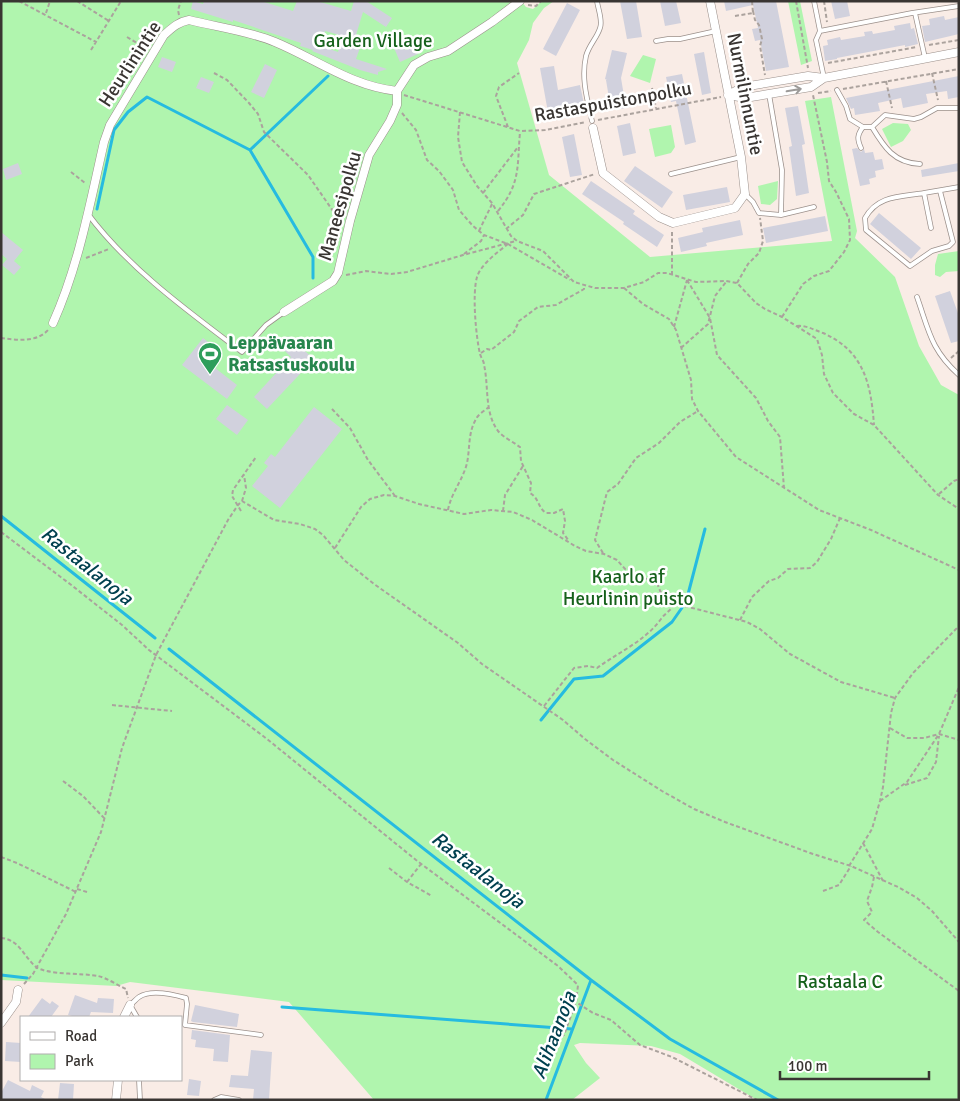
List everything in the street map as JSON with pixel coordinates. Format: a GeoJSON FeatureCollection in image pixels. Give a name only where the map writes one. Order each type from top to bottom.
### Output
{"type":"FeatureCollection","features":[{"type":"Feature","properties":{"kind":"street"},"geometry":{"type":"LineString","coordinates":[[397,105],[396,91],[414,65],[428,57],[448,50],[492,22],[520,1]]}},
{"type":"Feature","properties":{"kind":"street","name":"Nurmilinnuntie"},"geometry":{"type":"LineString","coordinates":[[710,1],[725,96],[741,158],[745,194]]}},
{"type":"Feature","properties":{"kind":"street","name":"Heurlinintie"},"geometry":{"type":"LineString","coordinates":[[53,323],[62,305],[76,261],[104,142],[110,125],[164,35],[181,22],[189,20],[275,42],[341,75],[381,89],[396,91]]}},
{"type":"Feature","properties":{"kind":"street"},"geometry":{"type":"LineString","coordinates":[[725,96],[743,87],[808,76],[824,78],[959,52]]}},
{"type":"Feature","properties":{"kind":"street"},"geometry":{"type":"LineString","coordinates":[[725,96],[745,98],[811,87],[824,78]]}},
{"type":"Feature","properties":{"kind":"street","name":"Maneesipolku"},"geometry":{"type":"LineString","coordinates":[[284,312],[332,281],[338,272],[369,155],[390,121],[397,105]]}},
{"type":"Feature","properties":{"kind":"street"},"geometry":{"type":"LineString","coordinates":[[592,125],[603,173],[659,217],[671,222],[735,208],[745,194]]}},
{"type":"Feature","properties":{"kind":"street"},"geometry":{"type":"LineString","coordinates":[[1,1023],[16,1002],[18,990]]}},
{"type":"Feature","properties":{"kind":"street"},"geometry":{"type":"LineString","coordinates":[[124,1016],[130,1005]]}},
{"type":"Feature","properties":{"kind":"street"},"geometry":{"type":"LineString","coordinates":[[116,1100],[118,1081]]}},
{"type":"Feature","properties":{"kind":"lane"},"geometry":{"type":"LineString","coordinates":[[592,125],[584,72],[586,56],[600,29],[597,1]]}},
{"type":"Feature","properties":{"kind":"lane"},"geometry":{"type":"LineString","coordinates":[[814,1],[820,31],[816,40],[824,78]]}},
{"type":"Feature","properties":{"kind":"lane"},"geometry":{"type":"LineString","coordinates":[[820,31],[959,6]]}},
{"type":"Feature","properties":{"kind":"lane"},"geometry":{"type":"LineString","coordinates":[[916,13],[926,58]]}},
{"type":"Feature","properties":{"kind":"lane"},"geometry":{"type":"LineString","coordinates":[[656,41],[680,39],[716,31]]}},
{"type":"Feature","properties":{"kind":"lane"},"geometry":{"type":"LineString","coordinates":[[837,90],[850,119],[863,127],[872,127],[885,115],[914,118],[921,117],[940,108],[959,108]]}},
{"type":"Feature","properties":{"kind":"lane"},"geometry":{"type":"LineString","coordinates":[[769,94],[782,170],[781,214]]}},
{"type":"Feature","properties":{"kind":"lane"},"geometry":{"type":"LineString","coordinates":[[861,148],[858,135],[863,127]]}},
{"type":"Feature","properties":{"kind":"lane"},"geometry":{"type":"LineString","coordinates":[[872,127],[884,145],[898,160],[910,164],[920,164]]}},
{"type":"Feature","properties":{"kind":"lane"},"geometry":{"type":"LineString","coordinates":[[671,174],[741,158]]}},
{"type":"Feature","properties":{"kind":"lane"},"geometry":{"type":"LineString","coordinates":[[940,190],[953,242],[949,246],[932,251],[910,266],[866,230],[865,218],[873,207],[882,201],[940,190],[959,187]]}},
{"type":"Feature","properties":{"kind":"lane"},"geometry":{"type":"LineString","coordinates":[[924,193],[931,228]]}},
{"type":"Feature","properties":{"kind":"lane"},"geometry":{"type":"LineString","coordinates":[[745,194],[753,202],[759,214],[781,214],[814,207]]}},
{"type":"Feature","properties":{"kind":"lane","name":"Maneesipolku"},"geometry":{"type":"LineString","coordinates":[[88,214],[114,247],[186,311],[242,352],[266,325],[284,312]]}},
{"type":"Feature","properties":{"kind":"lane"},"geometry":{"type":"LineString","coordinates":[[917,297],[934,348],[946,364],[959,375]]}},
{"type":"Feature","properties":{"kind":"lane"},"geometry":{"type":"LineString","coordinates":[[136,1016],[130,1005],[139,996],[150,993],[174,995],[186,998],[185,1025],[261,1035]]}},
{"type":"Feature","properties":{"kind":"lane"},"geometry":{"type":"LineString","coordinates":[[139,1081],[140,1100]]}},
{"type":"Feature","properties":{"kind":"lane"},"geometry":{"type":"LineString","coordinates":[[214,1100],[221,1097],[239,1100]]}},
{"type":"Feature","properties":{"kind":"path"},"geometry":{"type":"LineString","coordinates":[[19,1],[96,42]]}},
{"type":"Feature","properties":{"kind":"path"},"geometry":{"type":"LineString","coordinates":[[46,14],[50,1]]}},
{"type":"Feature","properties":{"kind":"path"},"geometry":{"type":"LineString","coordinates":[[77,1],[109,21]]}},
{"type":"Feature","properties":{"kind":"path"},"geometry":{"type":"LineString","coordinates":[[92,50],[121,1]]}},
{"type":"Feature","properties":{"kind":"path"},"geometry":{"type":"LineString","coordinates":[[181,1],[178,10],[181,22]]}},
{"type":"Feature","properties":{"kind":"path"},"geometry":{"type":"LineString","coordinates":[[525,1],[529,5],[536,6],[541,1]]}},
{"type":"Feature","properties":{"kind":"path"},"geometry":{"type":"LineString","coordinates":[[752,1],[755,20],[759,25],[762,38],[760,46],[765,75]]}},
{"type":"Feature","properties":{"kind":"path"},"geometry":{"type":"LineString","coordinates":[[796,1],[808,66],[959,40]]}},
{"type":"Feature","properties":{"kind":"path"},"geometry":{"type":"LineString","coordinates":[[824,1],[828,30]]}},
{"type":"Feature","properties":{"kind":"path"},"geometry":{"type":"LineString","coordinates":[[735,16],[753,13],[753,11]]}},
{"type":"Feature","properties":{"kind":"path"},"geometry":{"type":"LineString","coordinates":[[127,37],[154,53]]}},
{"type":"Feature","properties":{"kind":"path"},"geometry":{"type":"LineString","coordinates":[[214,73],[228,80],[249,103],[258,114],[264,132],[308,175],[348,231]]}},
{"type":"Feature","properties":{"kind":"path"},"geometry":{"type":"LineString","coordinates":[[508,127],[496,96],[499,87],[519,73]]}},
{"type":"Feature","properties":{"kind":"path"},"geometry":{"type":"LineString","coordinates":[[932,73],[940,108]]}},
{"type":"Feature","properties":{"kind":"path"},"geometry":{"type":"LineString","coordinates":[[886,81],[894,116]]}},
{"type":"Feature","properties":{"kind":"path"},"geometry":{"type":"LineString","coordinates":[[652,88],[656,108]]}},
{"type":"Feature","properties":{"kind":"path","name":"Rastaspuistonpolku"},"geometry":{"type":"LineString","coordinates":[[396,91],[409,98],[520,131],[592,125],[656,108],[725,96]]}},
{"type":"Feature","properties":{"kind":"path"},"geometry":{"type":"LineString","coordinates":[[782,317],[803,284],[814,276],[829,270],[844,252],[850,240],[849,219],[839,197],[828,181],[827,162],[813,99]]}},
{"type":"Feature","properties":{"kind":"path"},"geometry":{"type":"LineString","coordinates":[[397,105],[416,130],[427,160],[439,171],[453,190],[459,210],[484,235],[508,244],[584,286],[609,289],[624,288],[644,282],[658,273],[696,282],[726,281],[737,283],[760,306],[782,317],[817,339],[822,355],[824,374],[833,394],[854,414],[874,425],[938,495],[959,509]]}},
{"type":"Feature","properties":{"kind":"path"},"geometry":{"type":"LineString","coordinates":[[460,112],[458,137],[462,162],[472,179],[498,211],[506,229],[517,241],[543,251],[574,282]]}},
{"type":"Feature","properties":{"kind":"path"},"geometry":{"type":"LineString","coordinates":[[498,211],[509,197],[516,182],[520,131]]}},
{"type":"Feature","properties":{"kind":"path"},"geometry":{"type":"LineString","coordinates":[[483,193],[519,146]]}},
{"type":"Feature","properties":{"kind":"path"},"geometry":{"type":"LineString","coordinates":[[506,229],[523,215],[534,194],[603,171]]}},
{"type":"Feature","properties":{"kind":"path"},"geometry":{"type":"LineString","coordinates":[[71,172],[93,190]]}},
{"type":"Feature","properties":{"kind":"path"},"geometry":{"type":"LineString","coordinates":[[479,231],[492,203]]}},
{"type":"Feature","properties":{"kind":"path"},"geometry":{"type":"LineString","coordinates":[[737,283],[748,264],[759,253],[761,247],[763,240],[759,214]]}},
{"type":"Feature","properties":{"kind":"path"},"geometry":{"type":"LineString","coordinates":[[671,222],[672,275]]}},
{"type":"Feature","properties":{"kind":"path"},"geometry":{"type":"LineString","coordinates":[[463,255],[481,241],[484,235]]}},
{"type":"Feature","properties":{"kind":"path"},"geometry":{"type":"LineString","coordinates":[[332,281],[361,271],[391,274],[407,272],[517,241]]}},
{"type":"Feature","properties":{"kind":"path"},"geometry":{"type":"LineString","coordinates":[[508,244],[487,262],[477,276],[476,326],[488,387],[489,407],[498,431],[520,447],[523,466],[531,483],[530,493],[536,496],[542,511],[546,514],[562,509],[565,521],[563,533],[570,542]]}},
{"type":"Feature","properties":{"kind":"path"},"geometry":{"type":"LineString","coordinates":[[76,261],[114,247]]}},
{"type":"Feature","properties":{"kind":"path"},"geometry":{"type":"LineString","coordinates":[[687,280],[710,318],[717,354],[756,398],[768,421],[780,437],[784,488]]}},
{"type":"Feature","properties":{"kind":"path"},"geometry":{"type":"LineString","coordinates":[[674,327],[687,280]]}},
{"type":"Feature","properties":{"kind":"path"},"geometry":{"type":"LineString","coordinates":[[681,348],[708,324],[715,296],[726,281]]}},
{"type":"Feature","properties":{"kind":"path"},"geometry":{"type":"LineString","coordinates":[[480,354],[486,349],[493,349],[511,335],[517,328],[519,321],[538,307],[556,306],[584,289],[584,286]]}},
{"type":"Feature","properties":{"kind":"path"},"geometry":{"type":"LineString","coordinates":[[624,288],[643,304],[669,319],[674,327],[681,348],[690,380],[692,399],[698,411],[736,457],[819,510],[871,530],[959,570]]}},
{"type":"Feature","properties":{"kind":"path"},"geometry":{"type":"LineString","coordinates":[[1,338],[21,341],[35,338],[46,332],[53,323]]}},
{"type":"Feature","properties":{"kind":"path"},"geometry":{"type":"LineString","coordinates":[[795,326],[804,325],[833,338],[852,352],[868,381],[874,425]]}},
{"type":"Feature","properties":{"kind":"path"},"geometry":{"type":"LineString","coordinates":[[448,510],[450,500],[460,482],[467,463],[470,432],[475,419],[489,407]]}},
{"type":"Feature","properties":{"kind":"path"},"geometry":{"type":"LineString","coordinates":[[332,409],[350,428],[368,460],[395,496]]}},
{"type":"Feature","properties":{"kind":"path"},"geometry":{"type":"LineString","coordinates":[[604,554],[595,540],[607,492],[618,484],[636,458],[659,443],[680,422],[698,411]]}},
{"type":"Feature","properties":{"kind":"path"},"geometry":{"type":"LineString","coordinates":[[241,510],[232,496],[256,457]]}},
{"type":"Feature","properties":{"kind":"path"},"geometry":{"type":"LineString","coordinates":[[503,511],[505,495],[523,466]]}},
{"type":"Feature","properties":{"kind":"path"},"geometry":{"type":"LineString","coordinates":[[18,990],[33,974],[66,914],[101,832],[122,748],[156,655],[238,505],[242,501],[246,488],[244,475]]}},
{"type":"Feature","properties":{"kind":"path"},"geometry":{"type":"LineString","coordinates":[[938,495],[959,479]]}},
{"type":"Feature","properties":{"kind":"path"},"geometry":{"type":"LineString","coordinates":[[335,548],[361,507],[370,499],[384,495],[395,496],[419,504],[464,514],[491,510],[513,512],[532,520],[586,551],[604,554],[617,560],[636,577],[653,580],[657,583],[664,598],[674,604],[748,622],[760,629],[790,654],[841,682],[895,698]]}},
{"type":"Feature","properties":{"kind":"path"},"geometry":{"type":"LineString","coordinates":[[242,501],[274,520],[300,524],[315,530],[335,548],[344,560],[374,584],[458,643],[482,664],[564,720],[584,739],[613,760],[662,792],[694,809],[850,866],[898,888],[917,898],[932,911],[959,942]]}},
{"type":"Feature","properties":{"kind":"path"},"geometry":{"type":"LineString","coordinates":[[740,620],[752,597],[769,581],[778,578],[788,569],[810,568],[817,562],[832,539],[840,518]]}},
{"type":"Feature","properties":{"kind":"path"},"geometry":{"type":"LineString","coordinates":[[1,532],[70,584],[156,655],[267,739],[421,864],[558,966],[578,985],[577,1002],[564,1035],[550,1044]]}},
{"type":"Feature","properties":{"kind":"path"},"geometry":{"type":"LineString","coordinates":[[544,706],[574,668],[588,666],[597,668],[627,650],[656,627],[662,617],[672,609],[674,604]]}},
{"type":"Feature","properties":{"kind":"path"},"geometry":{"type":"LineString","coordinates":[[823,891],[839,885],[872,829],[883,787],[889,728],[895,698],[913,673],[959,626]]}},
{"type":"Feature","properties":{"kind":"path"},"geometry":{"type":"LineString","coordinates":[[880,801],[907,782],[939,734],[959,687]]}},
{"type":"Feature","properties":{"kind":"path"},"geometry":{"type":"LineString","coordinates":[[112,704],[172,711]]}},
{"type":"Feature","properties":{"kind":"path"},"geometry":{"type":"LineString","coordinates":[[889,728],[907,738],[924,738],[939,734],[959,740]]}},
{"type":"Feature","properties":{"kind":"path"},"geometry":{"type":"LineString","coordinates":[[902,785],[926,778],[936,762],[939,734]]}},
{"type":"Feature","properties":{"kind":"path"},"geometry":{"type":"LineString","coordinates":[[63,781],[83,796],[105,819]]}},
{"type":"Feature","properties":{"kind":"path"},"geometry":{"type":"LineString","coordinates":[[863,843],[883,882]]}},
{"type":"Feature","properties":{"kind":"path"},"geometry":{"type":"LineString","coordinates":[[1,858],[17,863],[76,890],[87,892]]}},
{"type":"Feature","properties":{"kind":"path"},"geometry":{"type":"LineString","coordinates":[[407,882],[421,864]]}},
{"type":"Feature","properties":{"kind":"path"},"geometry":{"type":"LineString","coordinates":[[389,868],[407,882],[432,896]]}},
{"type":"Feature","properties":{"kind":"path"},"geometry":{"type":"LineString","coordinates":[[874,877],[867,901],[872,912],[864,920],[959,991]]}},
{"type":"Feature","properties":{"kind":"path"},"geometry":{"type":"LineString","coordinates":[[1,938],[7,938],[22,949],[37,967],[47,971],[100,976],[126,989],[130,1005]]}},
{"type":"Feature","properties":{"kind":"path"},"geometry":{"type":"LineString","coordinates":[[569,995],[593,1013],[611,1020],[640,1046],[672,1057],[757,1100]]}},
{"type":"Feature","properties":{"kind":"green space","name":"Kaarlo af Heurlinin puisto"},"geometry":{"type":"Polygon","coordinates":[[[1,1],[521,1],[526,7],[533,9],[542,1],[554,1],[544,8],[533,23],[529,40],[517,63],[549,175],[650,257],[832,241],[805,101],[831,97],[857,231],[855,238],[895,277],[919,346],[941,385],[959,395],[959,1097],[955,1100],[757,1100],[680,1054],[651,1046],[580,1043],[574,1045],[586,1063],[600,1078],[572,1100],[374,1100],[289,1002],[130,982],[116,986],[1,980],[1,1]]]}},
{"type":"Feature","properties":{"kind":"green space"},"geometry":{"type":"Polygon","coordinates":[[[788,1],[800,1],[812,61],[801,65],[788,1]]]}},
{"type":"Feature","properties":{"kind":"green space"},"geometry":{"type":"Polygon","coordinates":[[[643,55],[656,59],[650,83],[630,76],[643,55]]]}},
{"type":"Feature","properties":{"kind":"green space"},"geometry":{"type":"Polygon","coordinates":[[[893,123],[908,124],[911,130],[903,141],[891,147],[882,129],[893,123]]]}},
{"type":"Feature","properties":{"kind":"green space"},"geometry":{"type":"Polygon","coordinates":[[[671,125],[675,147],[671,153],[655,157],[649,129],[671,125]]]}},
{"type":"Feature","properties":{"kind":"green space"},"geometry":{"type":"Polygon","coordinates":[[[778,181],[777,199],[770,205],[761,204],[758,186],[778,181]]]}},
{"type":"Feature","properties":{"kind":"green space"},"geometry":{"type":"Polygon","coordinates":[[[959,251],[959,271],[946,272],[940,277],[935,275],[938,254],[959,251]]]}},
{"type":"Feature","properties":{"kind":"building"},"geometry":{"type":"Polygon","coordinates":[[[193,1],[203,4],[204,1],[261,1],[293,11],[297,1],[317,1],[351,11],[354,1],[366,1],[392,18],[386,27],[363,12],[356,35],[370,39],[368,47],[361,45],[356,59],[387,69],[378,72],[378,75],[360,70],[300,46],[301,43],[233,20],[233,22],[191,9],[193,1]],[[325,31],[321,46],[338,52],[343,36],[325,31]]]}},
{"type":"Feature","properties":{"kind":"building"},"geometry":{"type":"Polygon","coordinates":[[[620,1],[636,1],[642,37],[627,39],[620,1]]]}},
{"type":"Feature","properties":{"kind":"building"},"geometry":{"type":"Polygon","coordinates":[[[660,1],[676,1],[681,23],[665,26],[660,1]]]}},
{"type":"Feature","properties":{"kind":"building"},"geometry":{"type":"Polygon","coordinates":[[[724,1],[776,1],[789,67],[766,71],[760,40],[755,41],[752,29],[758,28],[753,5],[726,11],[724,1]]]}},
{"type":"Feature","properties":{"kind":"building"},"geometry":{"type":"Polygon","coordinates":[[[831,1],[847,1],[850,16],[835,19],[831,1]]]}},
{"type":"Feature","properties":{"kind":"building"},"geometry":{"type":"Polygon","coordinates":[[[567,3],[580,10],[556,56],[543,49],[567,3]]]}},
{"type":"Feature","properties":{"kind":"building"},"geometry":{"type":"Polygon","coordinates":[[[944,16],[945,20],[959,17],[959,34],[925,42],[922,26],[930,25],[929,19],[944,16]]]}},
{"type":"Feature","properties":{"kind":"building"},"geometry":{"type":"Polygon","coordinates":[[[910,23],[911,29],[914,28],[918,44],[825,61],[823,46],[828,45],[827,40],[840,37],[841,40],[865,36],[864,32],[872,31],[873,34],[895,30],[894,26],[910,23]]]}},
{"type":"Feature","properties":{"kind":"building"},"geometry":{"type":"Polygon","coordinates":[[[392,43],[406,50],[415,46],[418,54],[400,62],[392,43]]]}},
{"type":"Feature","properties":{"kind":"building"},"geometry":{"type":"Polygon","coordinates":[[[612,50],[627,53],[621,78],[626,108],[611,110],[607,80],[605,79],[612,50]]]}},
{"type":"Feature","properties":{"kind":"building"},"geometry":{"type":"Polygon","coordinates":[[[704,52],[711,93],[702,95],[694,54],[704,52]]]}},
{"type":"Feature","properties":{"kind":"building"},"geometry":{"type":"Polygon","coordinates":[[[162,57],[176,62],[172,72],[158,67],[162,57]]]}},
{"type":"Feature","properties":{"kind":"building"},"geometry":{"type":"Polygon","coordinates":[[[265,64],[277,70],[264,98],[251,92],[265,64]]]}},
{"type":"Feature","properties":{"kind":"building"},"geometry":{"type":"Polygon","coordinates":[[[554,66],[558,90],[580,85],[584,104],[561,108],[563,116],[549,118],[540,68],[554,66]]]}},
{"type":"Feature","properties":{"kind":"building"},"geometry":{"type":"Polygon","coordinates":[[[682,74],[696,142],[685,145],[676,101],[671,102],[666,77],[682,74]]]}},
{"type":"Feature","properties":{"kind":"building"},"geometry":{"type":"Polygon","coordinates":[[[959,76],[959,97],[948,99],[947,91],[926,94],[928,103],[903,108],[901,98],[878,103],[880,111],[855,115],[854,108],[851,109],[846,98],[959,76]]]}},
{"type":"Feature","properties":{"kind":"building"},"geometry":{"type":"Polygon","coordinates":[[[201,77],[214,82],[209,93],[196,88],[201,77]]]}},
{"type":"Feature","properties":{"kind":"building"},"geometry":{"type":"Polygon","coordinates":[[[798,106],[805,144],[802,145],[809,193],[796,196],[789,147],[792,146],[785,108],[798,106]]]}},
{"type":"Feature","properties":{"kind":"building"},"geometry":{"type":"Polygon","coordinates":[[[630,123],[636,153],[623,156],[617,126],[630,123]]]}},
{"type":"Feature","properties":{"kind":"building"},"geometry":{"type":"Polygon","coordinates":[[[574,134],[582,175],[570,177],[562,137],[574,134]]]}},
{"type":"Feature","properties":{"kind":"building"},"geometry":{"type":"Polygon","coordinates":[[[857,148],[861,152],[864,149],[865,153],[873,152],[875,160],[882,159],[884,169],[875,171],[876,177],[869,179],[870,184],[860,186],[852,149],[857,148]]]}},
{"type":"Feature","properties":{"kind":"building"},"geometry":{"type":"Polygon","coordinates":[[[18,163],[22,174],[6,180],[3,169],[18,163]]]}},
{"type":"Feature","properties":{"kind":"building"},"geometry":{"type":"Polygon","coordinates":[[[959,163],[959,171],[922,177],[921,170],[959,163]]]}},
{"type":"Feature","properties":{"kind":"building"},"geometry":{"type":"Polygon","coordinates":[[[635,166],[673,192],[662,208],[624,181],[635,166]]]}},
{"type":"Feature","properties":{"kind":"building"},"geometry":{"type":"Polygon","coordinates":[[[591,181],[635,211],[633,214],[664,235],[657,247],[582,194],[591,181]]]}},
{"type":"Feature","properties":{"kind":"building"},"geometry":{"type":"Polygon","coordinates":[[[727,187],[730,202],[686,210],[683,195],[727,187]]]}},
{"type":"Feature","properties":{"kind":"building"},"geometry":{"type":"Polygon","coordinates":[[[879,213],[921,248],[911,259],[870,224],[879,213]]]}},
{"type":"Feature","properties":{"kind":"building"},"geometry":{"type":"Polygon","coordinates":[[[825,216],[828,231],[766,243],[763,228],[825,216]]]}},
{"type":"Feature","properties":{"kind":"building"},"geometry":{"type":"Polygon","coordinates":[[[740,220],[743,235],[706,243],[707,246],[681,252],[678,238],[703,232],[702,228],[740,220]]]}},
{"type":"Feature","properties":{"kind":"building"},"geometry":{"type":"Polygon","coordinates":[[[1,232],[23,250],[14,261],[21,267],[14,275],[2,265],[7,259],[1,254],[1,232]]]}},
{"type":"Feature","properties":{"kind":"building"},"geometry":{"type":"Polygon","coordinates":[[[950,291],[959,316],[959,341],[951,343],[935,296],[950,291]]]}},
{"type":"Feature","properties":{"kind":"building"},"geometry":{"type":"Polygon","coordinates":[[[288,336],[314,359],[267,409],[254,397],[291,357],[279,345],[288,336]]]}},
{"type":"Feature","properties":{"kind":"building"},"geometry":{"type":"Polygon","coordinates":[[[203,338],[216,348],[206,361],[237,385],[227,399],[182,365],[203,338]]]}},
{"type":"Feature","properties":{"kind":"building"},"geometry":{"type":"Polygon","coordinates":[[[227,405],[248,420],[237,435],[216,419],[227,405]]]}},
{"type":"Feature","properties":{"kind":"building"},"geometry":{"type":"Polygon","coordinates":[[[314,407],[342,429],[280,508],[252,486],[268,466],[264,463],[271,454],[275,457],[314,407]]]}},
{"type":"Feature","properties":{"kind":"building"},"geometry":{"type":"Polygon","coordinates":[[[75,995],[97,1003],[98,998],[114,999],[113,1013],[91,1012],[89,1016],[68,1015],[75,995]]]}},
{"type":"Feature","properties":{"kind":"building"},"geometry":{"type":"Polygon","coordinates":[[[42,998],[50,1004],[52,1001],[59,1006],[52,1016],[29,1016],[42,998]]]}},
{"type":"Feature","properties":{"kind":"building"},"geometry":{"type":"Polygon","coordinates":[[[195,1005],[239,1014],[237,1027],[191,1021],[195,1005]]]}},
{"type":"Feature","properties":{"kind":"building"},"geometry":{"type":"Polygon","coordinates":[[[192,1030],[230,1035],[228,1062],[213,1061],[214,1049],[195,1047],[196,1040],[191,1039],[192,1030]]]}},
{"type":"Feature","properties":{"kind":"building"},"geometry":{"type":"Polygon","coordinates":[[[6,1042],[20,1043],[20,1062],[5,1061],[6,1042]]]}},
{"type":"Feature","properties":{"kind":"building"},"geometry":{"type":"Polygon","coordinates":[[[251,1050],[272,1052],[269,1100],[253,1100],[254,1089],[229,1087],[231,1075],[248,1076],[251,1050]]]}},
{"type":"Feature","properties":{"kind":"building"},"geometry":{"type":"Polygon","coordinates":[[[189,1079],[201,1081],[199,1096],[187,1095],[189,1079]]]}},
{"type":"Feature","properties":{"kind":"building"},"geometry":{"type":"Polygon","coordinates":[[[8,1080],[30,1091],[32,1085],[44,1091],[41,1097],[47,1100],[1,1100],[1,1093],[8,1080]]]}},
{"type":"Feature","properties":{"kind":"building"},"geometry":{"type":"Polygon","coordinates":[[[60,1083],[74,1084],[73,1100],[58,1100],[60,1083]]]}},
{"type":"Feature","properties":{"kind":"waterway"},"geometry":{"type":"LineString","coordinates":[[250,150],[328,76]]}},
{"type":"Feature","properties":{"kind":"waterway"},"geometry":{"type":"LineString","coordinates":[[97,209],[114,130],[128,112],[147,97],[250,150],[313,257],[313,278]]}},
{"type":"Feature","properties":{"kind":"waterway","name":"Rastaalanoja"},"geometry":{"type":"LineString","coordinates":[[1,516],[155,638]]}},
{"type":"Feature","properties":{"kind":"waterway"},"geometry":{"type":"LineString","coordinates":[[541,720],[574,679],[603,676],[672,622],[686,602],[705,529]]}},
{"type":"Feature","properties":{"kind":"waterway","name":"Rastaalanoja"},"geometry":{"type":"LineString","coordinates":[[169,649],[591,980],[670,1039],[778,1100]]}},
{"type":"Feature","properties":{"kind":"waterway"},"geometry":{"type":"LineString","coordinates":[[1,975],[27,978]]}},
{"type":"Feature","properties":{"kind":"waterway","name":"Alihaanoja"},"geometry":{"type":"LineString","coordinates":[[546,1100],[591,980]]}},
{"type":"Feature","properties":{"kind":"waterway"},"geometry":{"type":"LineString","coordinates":[[282,1007],[572,1029]]}},
{"type":"Feature","properties":{"kind":"place","name":"Leppävaaran Ratsastuskoulu"},"geometry":{"type":"Point","coordinates":[210,375]}},
{"type":"Feature","properties":{"kind":"park label","name":"Garden Village"},"geometry":{"type":"Point","coordinates":[373,41]}},
{"type":"Feature","properties":{"kind":"park label","name":"Rastaala C"},"geometry":{"type":"Point","coordinates":[840,982]}}]}
